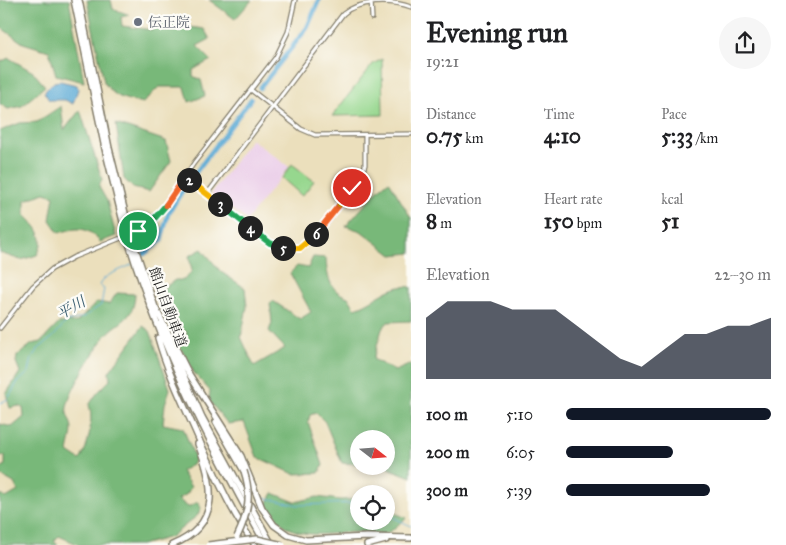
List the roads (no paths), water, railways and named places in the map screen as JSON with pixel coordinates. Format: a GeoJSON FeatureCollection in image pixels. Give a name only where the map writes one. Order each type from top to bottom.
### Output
{"type":"FeatureCollection","features":[{"type":"Feature","properties":{"kind":"highway","name":"館山自動車道"},"geometry":{"type":"LineString","coordinates":[[74,0],[105,149],[131,243],[152,306],[198,420],[266,545]]}},
{"type":"Feature","properties":{"kind":"highway","name":"館山自動車道"},"geometry":{"type":"LineString","coordinates":[[79,0],[127,229]]}},
{"type":"Feature","properties":{"kind":"highway","name":"館山自動車道"},"geometry":{"type":"LineString","coordinates":[[152,306],[202,417],[272,545]]}},
{"type":"Feature","properties":{"kind":"highway"},"geometry":{"type":"LineString","coordinates":[[152,306],[244,471],[248,488],[248,508],[238,537],[232,545]]}},
{"type":"Feature","properties":{"kind":"highway"},"geometry":{"type":"LineString","coordinates":[[152,306],[159,342],[192,424],[216,477],[240,522],[255,545]]}},
{"type":"Feature","properties":{"kind":"highway"},"geometry":{"type":"LineString","coordinates":[[189,374],[232,439],[248,470],[262,508],[277,528],[294,537],[313,541],[367,537],[410,538]]}},
{"type":"Feature","properties":{"kind":"highway"},"geometry":{"type":"LineString","coordinates":[[172,545],[195,530],[205,516],[211,498],[209,474],[192,424]]}},
{"type":"Feature","properties":{"kind":"highway"},"geometry":{"type":"LineString","coordinates":[[367,545],[382,540],[410,538]]}},
{"type":"Feature","properties":{"kind":"highway"},"geometry":{"type":"LineString","coordinates":[[208,545],[257,539],[283,545]]}},
{"type":"Feature","properties":{"kind":"street"},"geometry":{"type":"LineString","coordinates":[[0,328],[44,275],[68,259],[144,228],[163,209],[253,91],[284,43],[295,0]]}},
{"type":"Feature","properties":{"kind":"street"},"geometry":{"type":"LineString","coordinates":[[207,194],[343,14],[355,6],[372,1],[398,3],[411,7]]}},
{"type":"Feature","properties":{"kind":"street"},"geometry":{"type":"LineString","coordinates":[[372,1],[372,18]]}},
{"type":"Feature","properties":{"kind":"street"},"geometry":{"type":"LineString","coordinates":[[253,91],[310,133],[327,136],[411,134]]}},
{"type":"Feature","properties":{"kind":"street"},"geometry":{"type":"LineString","coordinates":[[186,178],[270,243],[286,249],[300,248],[315,236],[362,174],[365,165],[364,135]]}},
{"type":"Feature","properties":{"kind":"water"},"geometry":{"type":"Polygon","coordinates":[[[60,81],[77,85],[78,89],[73,104],[65,100],[49,100],[44,92],[54,82],[60,81]]]}},
{"type":"Feature","properties":{"kind":"waterway","name":"平川"},"geometry":{"type":"LineString","coordinates":[[260,88],[307,28],[319,0]]}},
{"type":"Feature","properties":{"kind":"waterway","name":"平川"},"geometry":{"type":"LineString","coordinates":[[144,254],[161,241],[168,214],[184,188],[251,99]]}},
{"type":"Feature","properties":{"kind":"waterway","name":"平川"},"geometry":{"type":"LineString","coordinates":[[141,257],[144,254]]}},
{"type":"Feature","properties":{"kind":"waterway","name":"平川"},"geometry":{"type":"LineString","coordinates":[[0,403],[8,399],[17,383],[29,372],[32,358],[37,350],[53,337],[66,322],[84,317],[101,305],[104,289],[99,285],[102,281],[110,274],[134,263]]}},
{"type":"Feature","properties":{"kind":"waterway"},"geometry":{"type":"LineString","coordinates":[[265,498],[298,505],[350,503]]}},
{"type":"Feature","properties":{"kind":"waterway"},"geometry":{"type":"LineString","coordinates":[[395,518],[411,526]]}},
{"type":"Feature","properties":{"kind":"place","name":"伝正院"},"geometry":{"type":"Point","coordinates":[138,22]}}]}
